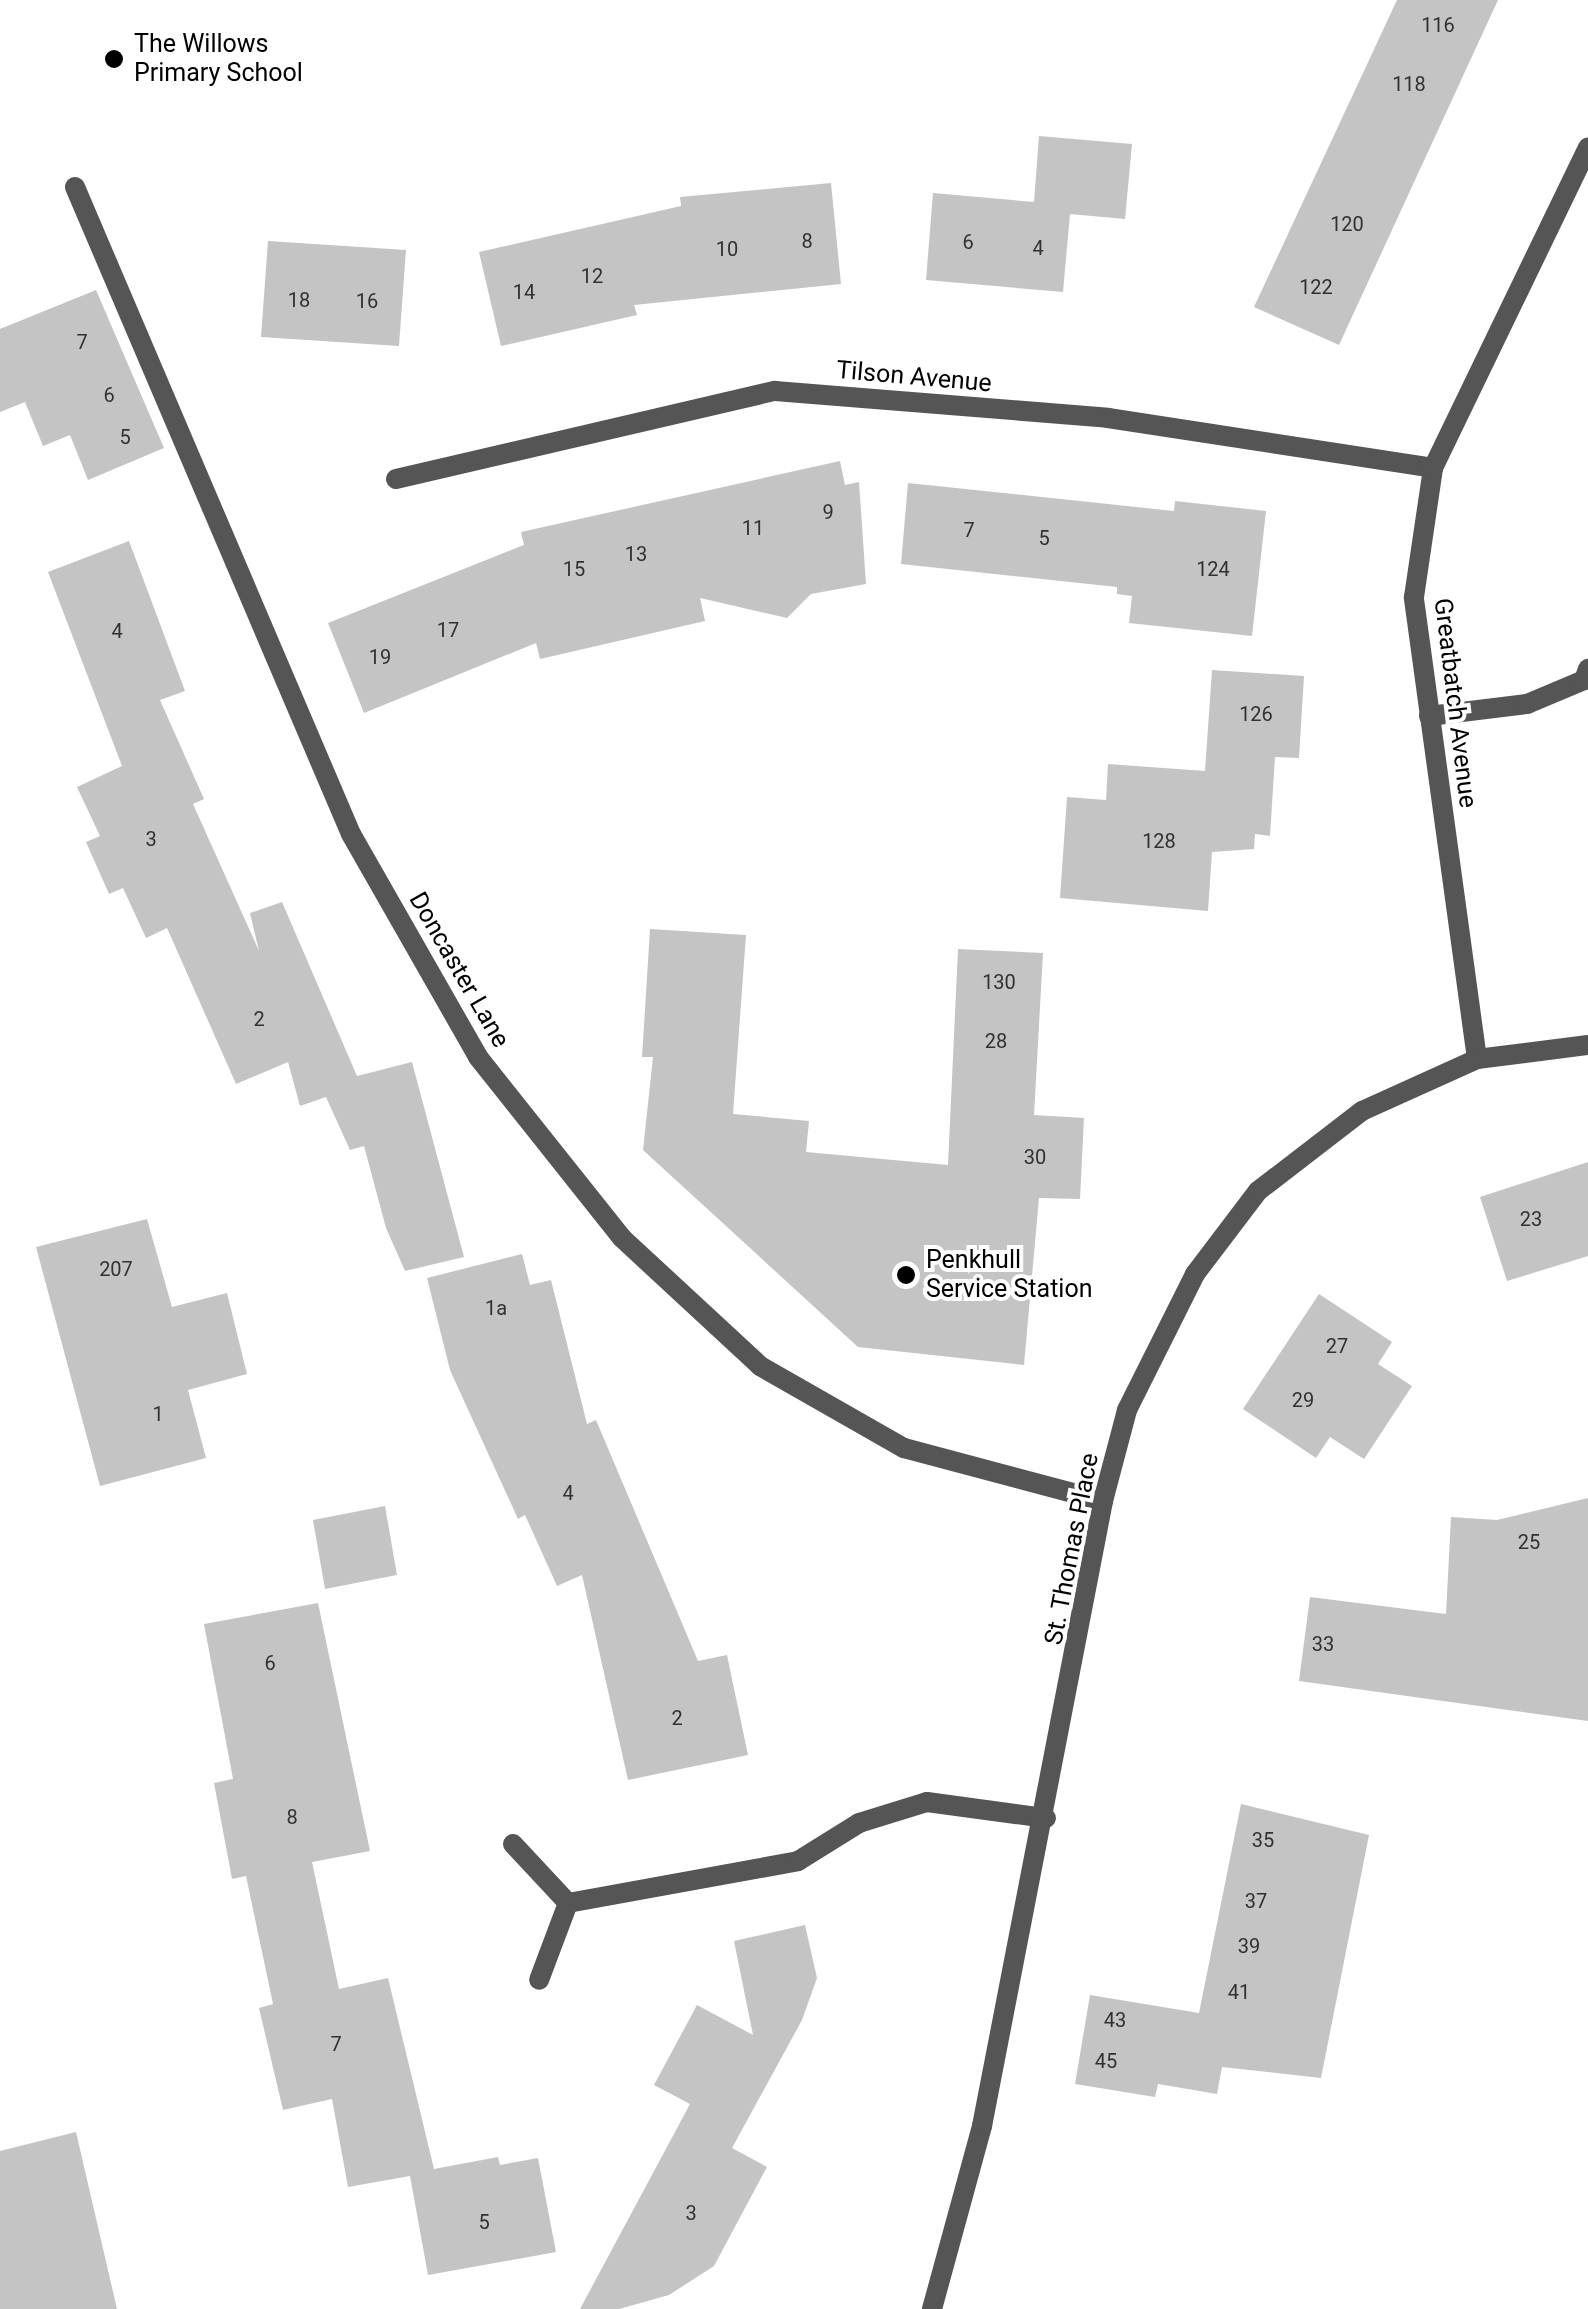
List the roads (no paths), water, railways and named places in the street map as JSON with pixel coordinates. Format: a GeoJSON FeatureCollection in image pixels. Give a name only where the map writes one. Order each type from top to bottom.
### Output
{"type":"FeatureCollection","features":[{"type":"Feature","properties":{"kind":"street","name":"Greatbatch Avenue"},"geometry":{"type":"LineString","coordinates":[[1477,1059],[1414,597],[1433,468],[1588,148]]}},
{"type":"Feature","properties":{"kind":"street","name":"Doncaster Lane"},"geometry":{"type":"LineString","coordinates":[[76,186],[351,834],[478,1057],[622,1238],[760,1366],[904,1448],[1104,1501]]}},
{"type":"Feature","properties":{"kind":"street","name":"Tilson Avenue"},"geometry":{"type":"LineString","coordinates":[[396,479],[775,391],[1108,418],[1433,468]]}},
{"type":"Feature","properties":{"kind":"street"},"geometry":{"type":"LineString","coordinates":[[1429,716],[1527,704],[1584,680],[1588,669]]}},
{"type":"Feature","properties":{"kind":"street","name":"St. Thomas Place"},"geometry":{"type":"LineString","coordinates":[[932,2309],[982,2126],[1046,1818],[1104,1501],[1127,1410],[1195,1274],[1258,1191],[1362,1111],[1477,1059],[1588,1045]]}},
{"type":"Feature","properties":{"kind":"street"},"geometry":{"type":"LineString","coordinates":[[568,1903],[798,1862],[859,1823],[927,1802],[1046,1818]]}},
{"type":"Feature","properties":{"kind":"street"},"geometry":{"type":"LineString","coordinates":[[514,1844],[568,1903]]}},
{"type":"Feature","properties":{"kind":"street"},"geometry":{"type":"LineString","coordinates":[[539,1980],[568,1903]]}},
{"type":"Feature","properties":{"kind":"place","name":"The Willows Primary School"},"geometry":{"type":"Point","coordinates":[114,59]}},
{"type":"Feature","properties":{"kind":"place","name":"Penkhull Service Station"},"geometry":{"type":"Point","coordinates":[906,1275]}}]}
